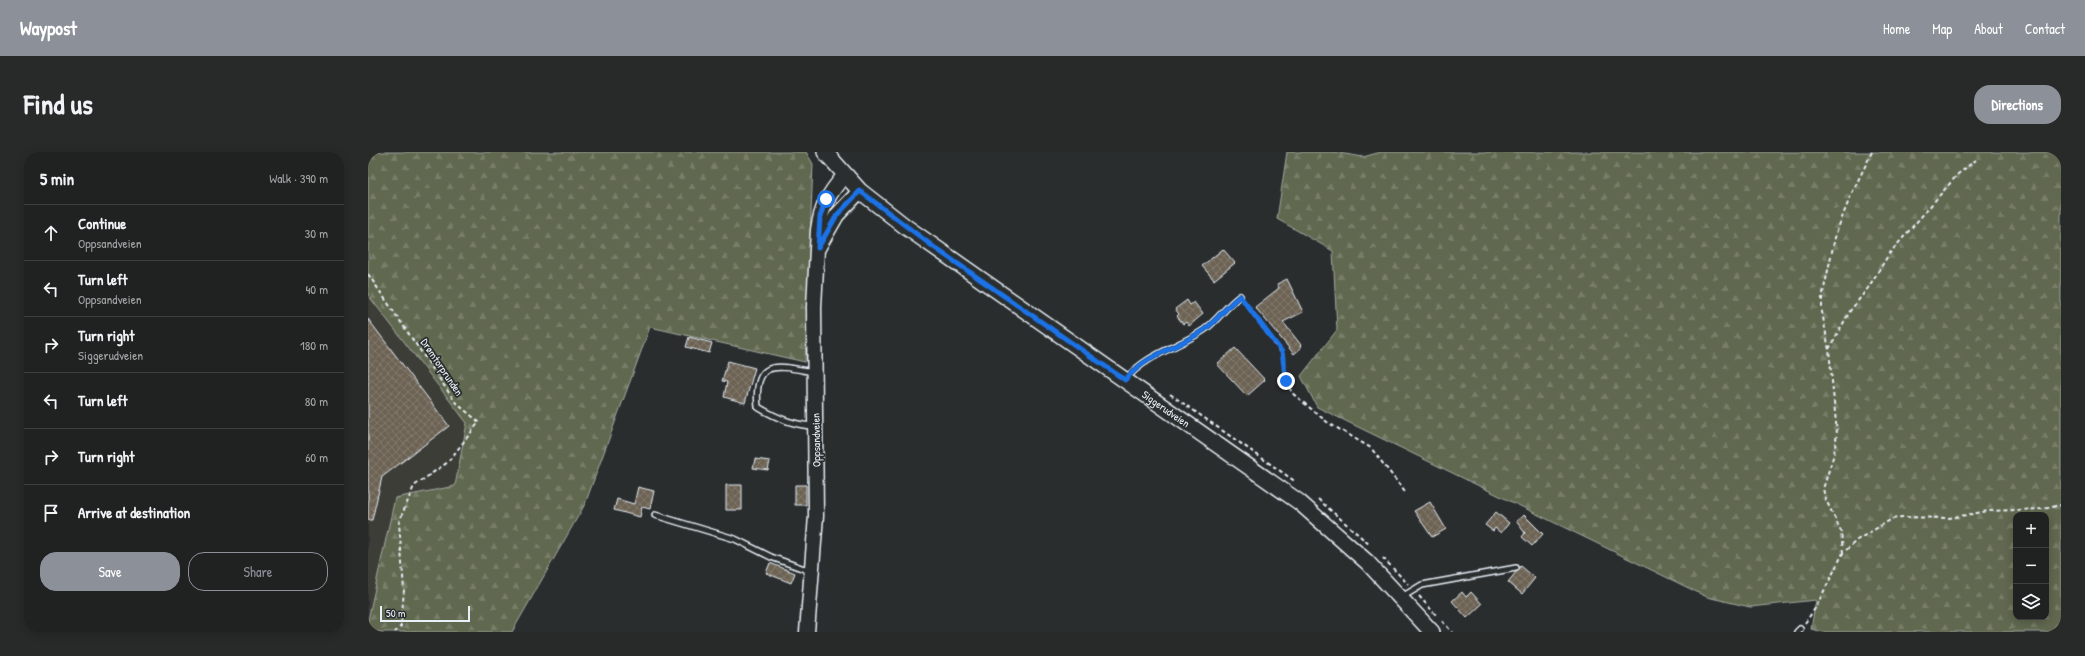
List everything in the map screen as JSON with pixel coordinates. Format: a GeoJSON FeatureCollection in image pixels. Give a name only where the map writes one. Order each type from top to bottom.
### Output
{"type":"FeatureCollection","features":[{"type":"Feature","properties":{"kind":"main road","name":"Siggerudveien"},"geometry":{"type":"LineString","coordinates":[[825,152],[844,176],[860,191],[929,244],[1299,502],[1349,545],[1401,597],[1432,632]]}},
{"type":"Feature","properties":{"kind":"main road","name":"Oppsandveien"},"geometry":{"type":"LineString","coordinates":[[807,632],[816,516],[815,290],[818,230],[822,208],[831,191],[844,176]]}},
{"type":"Feature","properties":{"kind":"main road","name":"Oppsandveien"},"geometry":{"type":"LineString","coordinates":[[818,248],[837,215],[860,191]]}},
{"type":"Feature","properties":{"kind":"lane"},"geometry":{"type":"LineString","coordinates":[[1125,380],[1147,360],[1203,331],[1229,304],[1240,296]]}},
{"type":"Feature","properties":{"kind":"lane"},"geometry":{"type":"LineString","coordinates":[[815,372],[772,366],[765,370],[760,378],[757,398],[758,408],[771,415],[801,426],[816,426]]}},
{"type":"Feature","properties":{"kind":"lane"},"geometry":{"type":"LineString","coordinates":[[655,516],[734,539],[771,557],[812,572]]}},
{"type":"Feature","properties":{"kind":"lane"},"geometry":{"type":"LineString","coordinates":[[1401,597],[1422,585],[1516,568]]}},
{"type":"Feature","properties":{"kind":"path"},"geometry":{"type":"LineString","coordinates":[[1843,553],[1841,530],[1826,500],[1823,489],[1834,454],[1837,433],[1829,350],[1822,306],[1829,258],[1842,216],[1872,152]]}},
{"type":"Feature","properties":{"kind":"path"},"geometry":{"type":"LineString","coordinates":[[1829,350],[1850,311],[1868,288],[1889,254],[1958,174],[1976,160]]}},
{"type":"Feature","properties":{"kind":"path","name":"Drømtorprunden"},"geometry":{"type":"LineString","coordinates":[[368,274],[456,403],[479,422],[448,462],[414,486],[399,522],[404,590],[401,626],[395,632]]}},
{"type":"Feature","properties":{"kind":"path"},"geometry":{"type":"LineString","coordinates":[[1240,296],[1282,352],[1284,375],[1292,393],[1327,422],[1371,448],[1405,492]]}},
{"type":"Feature","properties":{"kind":"path"},"geometry":{"type":"LineString","coordinates":[[1798,630],[1816,607],[1843,553],[1857,540],[1897,518],[1949,518],[1988,511],[2036,509],[2061,505]]}},
{"type":"Feature","properties":{"kind":"shaded area"},"geometry":{"type":"Polygon","coordinates":[[[368,295],[467,423],[455,486],[395,498],[368,620],[368,295]]]}},
{"type":"Feature","properties":{"kind":"green space"},"geometry":{"type":"Polygon","coordinates":[[[368,152],[806,152],[813,164],[805,362],[650,327],[585,504],[512,632],[368,632],[368,620],[395,498],[455,486],[467,423],[368,295],[368,152]]]}},
{"type":"Feature","properties":{"kind":"green space"},"geometry":{"type":"Polygon","coordinates":[[[1287,152],[1333,152],[1363,157],[1381,152],[2061,152],[2061,632],[1823,632],[1811,629],[1816,600],[1750,607],[1707,597],[1317,407],[1301,376],[1337,330],[1333,251],[1277,219],[1287,152]]]}},
{"type":"Feature","properties":{"kind":"building"},"geometry":{"type":"Polygon","coordinates":[[[1223,249],[1235,263],[1214,280],[1202,266],[1223,249]]]}},
{"type":"Feature","properties":{"kind":"building"},"geometry":{"type":"Polygon","coordinates":[[[1287,279],[1303,312],[1283,322],[1301,345],[1301,348],[1294,354],[1255,307],[1279,288],[1277,284],[1287,279]]]}},
{"type":"Feature","properties":{"kind":"building"},"geometry":{"type":"Polygon","coordinates":[[[1187,300],[1190,305],[1194,302],[1203,314],[1189,326],[1186,322],[1183,324],[1177,316],[1179,314],[1175,309],[1187,300]]]}},
{"type":"Feature","properties":{"kind":"building"},"geometry":{"type":"Polygon","coordinates":[[[368,319],[449,426],[382,477],[372,520],[368,520],[368,319]]]}},
{"type":"Feature","properties":{"kind":"building"},"geometry":{"type":"Polygon","coordinates":[[[689,337],[712,343],[709,353],[686,347],[689,337]]]}},
{"type":"Feature","properties":{"kind":"building"},"geometry":{"type":"Polygon","coordinates":[[[1235,348],[1265,380],[1247,396],[1217,364],[1235,348]]]}},
{"type":"Feature","properties":{"kind":"building"},"geometry":{"type":"Polygon","coordinates":[[[728,361],[755,368],[745,403],[724,397],[727,382],[722,381],[728,361]]]}},
{"type":"Feature","properties":{"kind":"building"},"geometry":{"type":"Polygon","coordinates":[[[755,459],[770,461],[768,470],[753,468],[755,459]]]}},
{"type":"Feature","properties":{"kind":"building"},"geometry":{"type":"Polygon","coordinates":[[[726,485],[742,485],[742,510],[726,510],[726,485]]]}},
{"type":"Feature","properties":{"kind":"building"},"geometry":{"type":"Polygon","coordinates":[[[795,485],[806,485],[806,505],[795,505],[795,485]]]}},
{"type":"Feature","properties":{"kind":"building"},"geometry":{"type":"Polygon","coordinates":[[[638,487],[654,491],[650,509],[642,507],[640,517],[614,510],[617,499],[634,504],[638,487]]]}},
{"type":"Feature","properties":{"kind":"building"},"geometry":{"type":"Polygon","coordinates":[[[1430,502],[1446,529],[1432,537],[1414,511],[1430,502]]]}},
{"type":"Feature","properties":{"kind":"building"},"geometry":{"type":"Polygon","coordinates":[[[1496,512],[1509,523],[1501,533],[1495,528],[1493,531],[1485,525],[1496,512]]]}},
{"type":"Feature","properties":{"kind":"building"},"geometry":{"type":"Polygon","coordinates":[[[1524,515],[1543,534],[1532,546],[1522,537],[1525,533],[1516,521],[1524,515]]]}},
{"type":"Feature","properties":{"kind":"building"},"geometry":{"type":"Polygon","coordinates":[[[770,563],[795,573],[791,583],[766,573],[770,563]]]}},
{"type":"Feature","properties":{"kind":"building"},"geometry":{"type":"Polygon","coordinates":[[[1521,566],[1535,578],[1522,594],[1508,582],[1521,566]]]}},
{"type":"Feature","properties":{"kind":"building"},"geometry":{"type":"Polygon","coordinates":[[[1462,592],[1466,597],[1471,592],[1482,604],[1467,618],[1452,601],[1462,592]]]}},
{"type":"Feature","properties":{"kind":"route"},"geometry":{"type":"LineString","coordinates":[[826,199],[820,217],[818,248],[837,215],[860,191],[935,248],[1125,380],[1138,366],[1147,360],[1203,331],[1229,304],[1240,296],[1282,352],[1286,381]]}}]}
